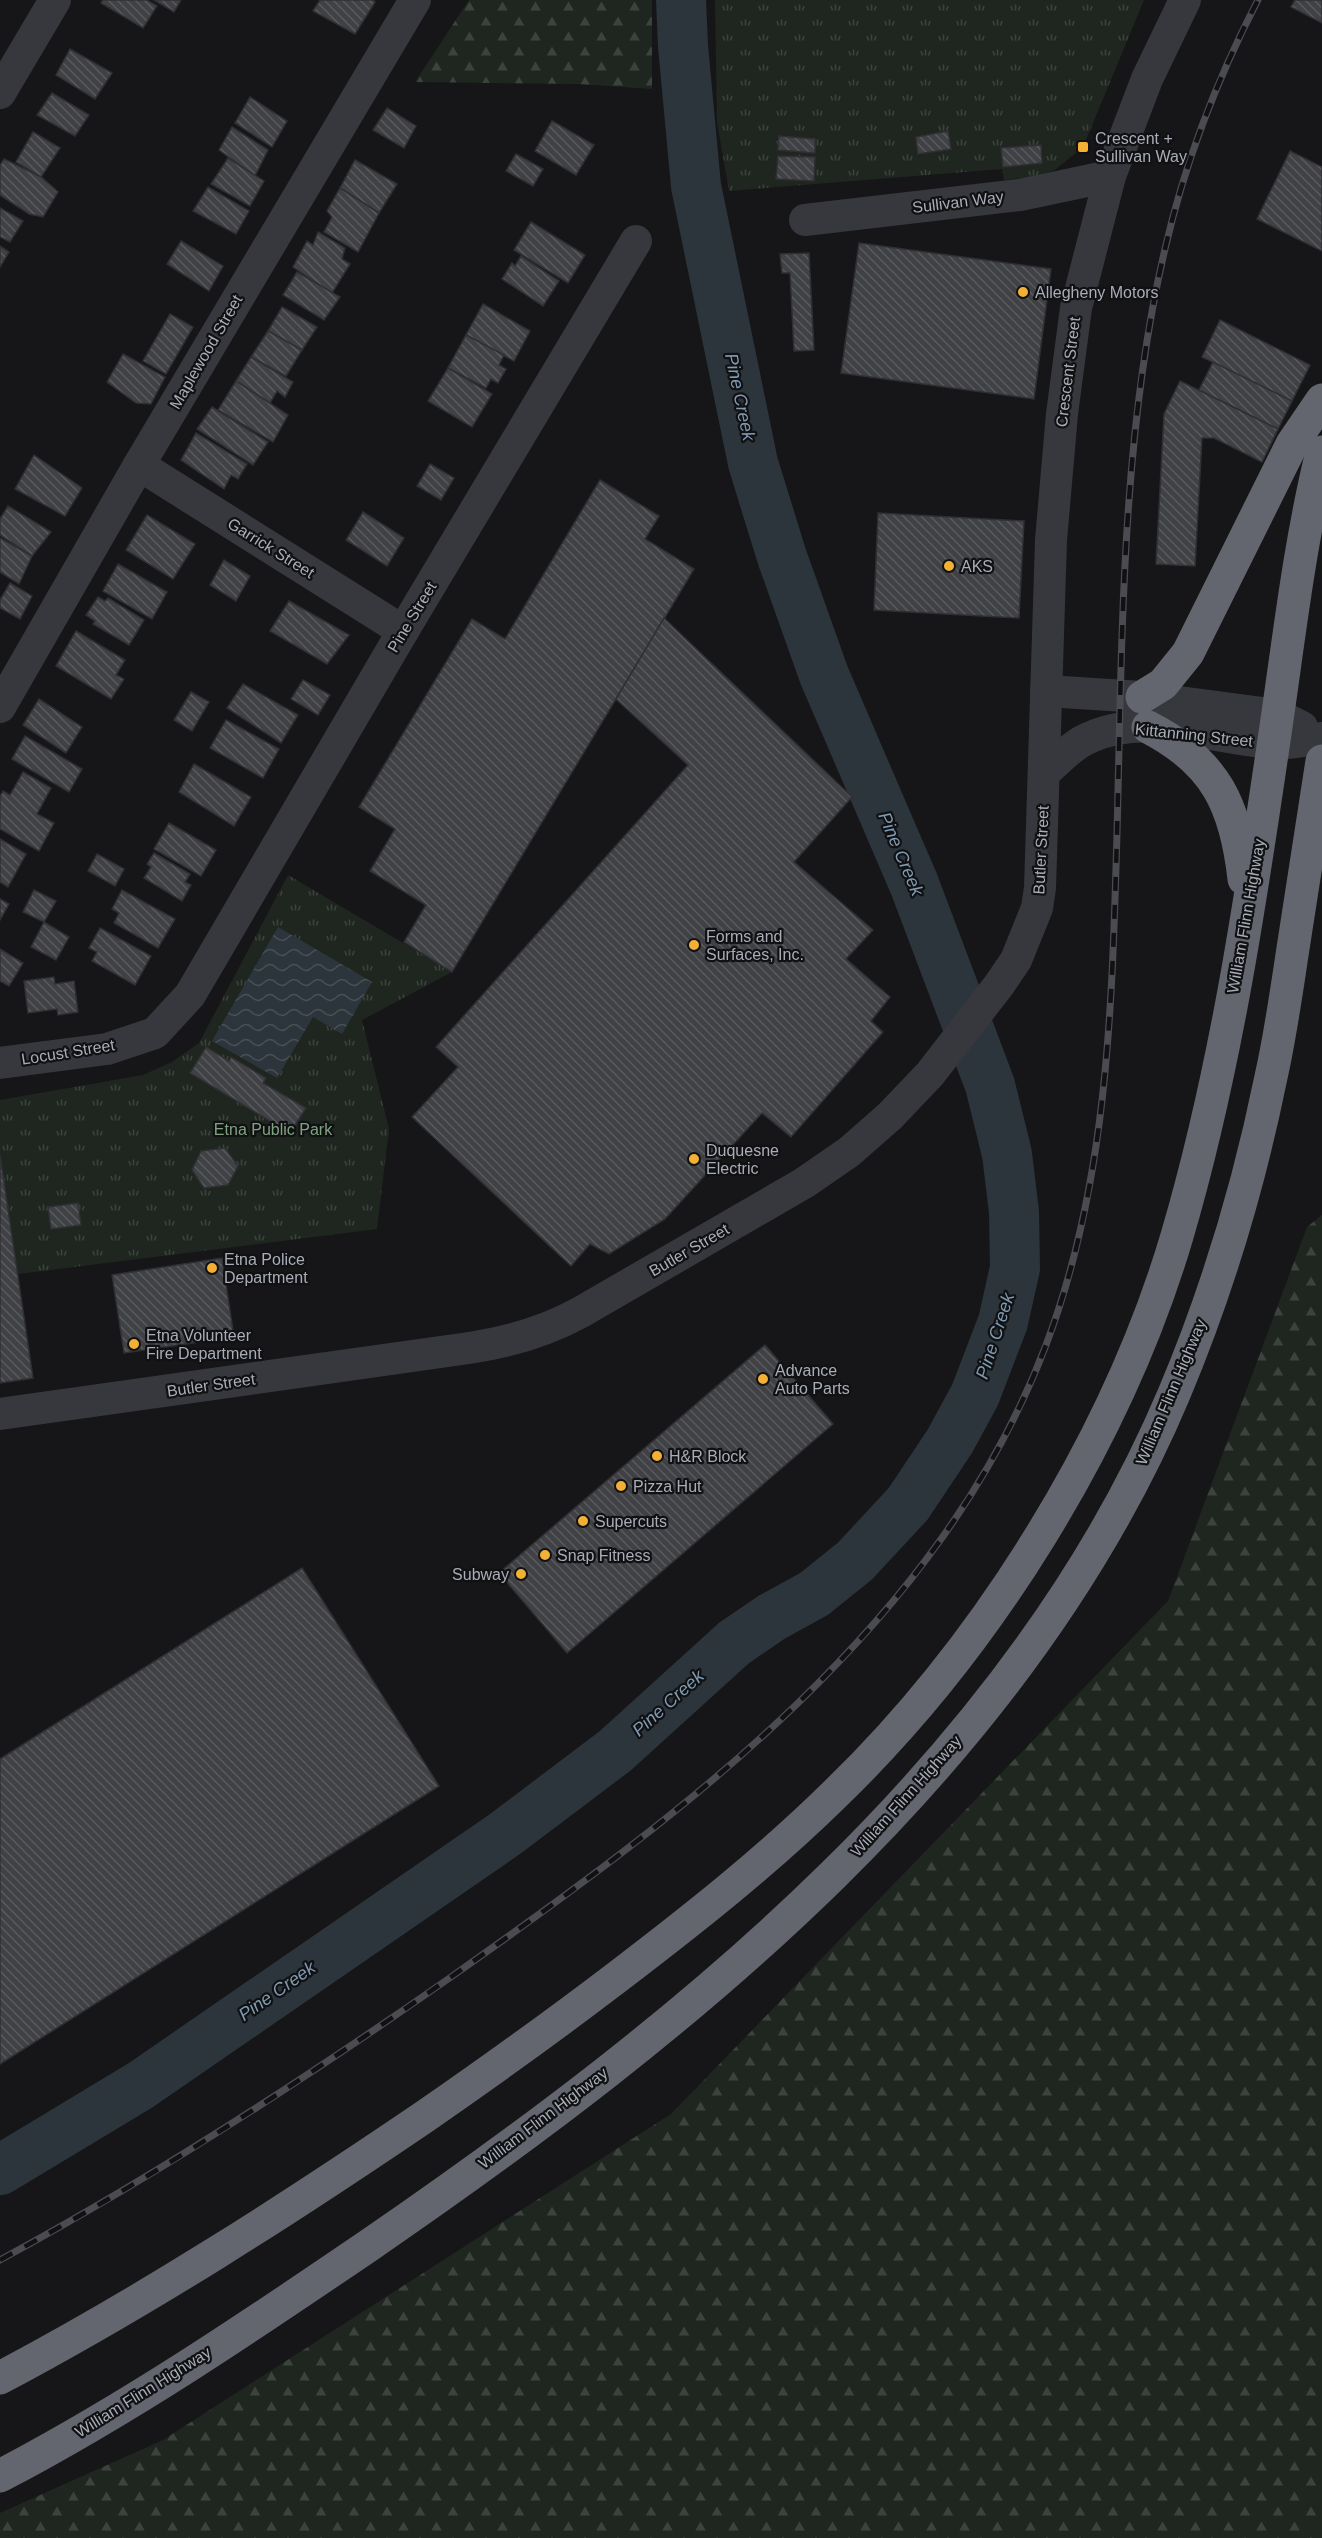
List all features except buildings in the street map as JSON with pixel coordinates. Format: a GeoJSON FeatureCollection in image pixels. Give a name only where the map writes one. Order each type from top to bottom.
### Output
{"type":"FeatureCollection","features":[{"type":"Feature","properties":{"kind":"highway"},"geometry":{"type":"LineString","coordinates":[[1246,927],[1242,865],[1225,800],[1212,777],[1191,753],[1145,712],[1163,684],[1188,653],[1293,444],[1322,400]]}},
{"type":"Feature","properties":{"kind":"highway"},"geometry":{"type":"LineString","coordinates":[[1276,729],[1295,586],[1322,452]]}},
{"type":"Feature","properties":{"kind":"highway","name":"William Flinn Highway"},"geometry":{"type":"LineString","coordinates":[[0,2378],[233,2243],[332,2180],[493,2069],[673,1934],[759,1864],[838,1791],[913,1710],[977,1629],[1037,1539],[1084,1458],[1158,1293],[1192,1185],[1209,1117],[1246,927],[1276,729]]}},
{"type":"Feature","properties":{"kind":"highway","name":"William Flinn Highway"},"geometry":{"type":"LineString","coordinates":[[0,2476],[66,2440],[267,2315],[431,2202],[641,2044],[742,1958],[871,1836],[948,1751],[1022,1659],[1085,1562],[1146,1454],[1172,1398],[1212,1295],[1251,1165],[1272,1073],[1322,761]]}},
{"type":"Feature","properties":{"kind":"street"},"geometry":{"type":"LineString","coordinates":[[0,93],[55,0]]}},
{"type":"Feature","properties":{"kind":"street","name":"Maplewood Street"},"geometry":{"type":"LineString","coordinates":[[0,707],[139,465],[415,0]]}},
{"type":"Feature","properties":{"kind":"street","name":"Crescent Street"},"geometry":{"type":"LineString","coordinates":[[1046,691],[1048,598],[1054,497],[1069,352],[1083,277],[1110,177],[1147,80],[1185,0]]}},
{"type":"Feature","properties":{"kind":"street","name":"Sullivan Way"},"geometry":{"type":"LineString","coordinates":[[805,220],[1020,195],[1110,177]]}},
{"type":"Feature","properties":{"kind":"street","name":"Pine Street"},"geometry":{"type":"LineString","coordinates":[[190,995],[403,631],[636,241]]}},
{"type":"Feature","properties":{"kind":"street","name":"Garrick Street"},"geometry":{"type":"LineString","coordinates":[[139,465],[403,631]]}},
{"type":"Feature","properties":{"kind":"street","name":"Kittanning Street"},"geometry":{"type":"LineString","coordinates":[[1046,691],[1145,712],[1322,737]]}},
{"type":"Feature","properties":{"kind":"street","name":"Butler Street"},"geometry":{"type":"LineString","coordinates":[[0,1414],[513,1341],[543,1331],[589,1308],[814,1177],[874,1132],[933,1070],[1016,960],[1037,908],[1043,841],[1046,691]]}},
{"type":"Feature","properties":{"kind":"street","name":"Kittanning Street"},"geometry":{"type":"LineString","coordinates":[[1044,773],[1068,751],[1090,737],[1120,728],[1145,712]]}},
{"type":"Feature","properties":{"kind":"street","name":"Locust Street"},"geometry":{"type":"LineString","coordinates":[[0,1063],[107,1049],[155,1033],[190,995]]}},
{"type":"Feature","properties":{"kind":"green space"},"geometry":{"type":"Polygon","coordinates":[[[469,0],[652,0],[652,89],[579,84],[415,82],[469,0]]]}},
{"type":"Feature","properties":{"kind":"green space"},"geometry":{"type":"Polygon","coordinates":[[[715,0],[1144,0],[1083,147],[1055,170],[1033,177],[1004,180],[1002,169],[729,191],[717,122],[715,0]]]}},
{"type":"Feature","properties":{"kind":"green space","name":"Etna Public Park"},"geometry":{"type":"Polygon","coordinates":[[[288,875],[452,972],[362,1020],[389,1129],[377,1229],[18,1274],[0,1155],[0,1100],[143,1075],[172,1062],[199,1043],[288,875]]]}},
{"type":"Feature","properties":{"kind":"green space"},"geometry":{"type":"Polygon","coordinates":[[[1322,1215],[1322,2538],[0,2538],[0,2513],[163,2440],[671,2114],[1168,1601],[1307,1227],[1322,1215]]]}},
{"type":"Feature","properties":{"kind":"water"},"geometry":{"type":"Polygon","coordinates":[[[278,927],[372,982],[342,1034],[313,1017],[277,1078],[212,1041],[278,927]]]}},
{"type":"Feature","properties":{"kind":"waterway","name":"Pine Creek"},"geometry":{"type":"LineString","coordinates":[[0,2170],[141,2085],[505,1834],[615,1751],[734,1643],[772,1617],[814,1594],[855,1561],[908,1504],[950,1441],[975,1395],[1003,1322],[1015,1268],[1014,1212],[1007,1154],[990,1085],[914,884],[824,675],[782,557],[753,463],[696,186],[681,0]]}},
{"type":"Feature","properties":{"kind":"railway"},"geometry":{"type":"LineString","coordinates":[[0,2260],[116,2195],[341,2052],[540,1914],[629,1848],[715,1778],[797,1704],[873,1624],[942,1539],[1000,1446],[1046,1345],[1067,1283],[1083,1221],[1103,1093],[1113,963],[1126,540],[1140,392],[1151,320],[1165,249],[1192,153],[1229,60],[1258,0]]}},
{"type":"Feature","properties":{"kind":"place","name":"Crescent + Sullivan Way"},"geometry":{"type":"Point","coordinates":[1083,147]}},
{"type":"Feature","properties":{"kind":"place","name":"Allegheny Motors"},"geometry":{"type":"Point","coordinates":[1023,292]}},
{"type":"Feature","properties":{"kind":"place","name":"AKS"},"geometry":{"type":"Point","coordinates":[949,566]}},
{"type":"Feature","properties":{"kind":"place","name":"Forms and Surfaces, Inc."},"geometry":{"type":"Point","coordinates":[694,945]}},
{"type":"Feature","properties":{"kind":"place","name":"Duquesne Electric"},"geometry":{"type":"Point","coordinates":[694,1159]}},
{"type":"Feature","properties":{"kind":"place","name":"Etna Police Department"},"geometry":{"type":"Point","coordinates":[212,1268]}},
{"type":"Feature","properties":{"kind":"place","name":"Etna Volunteer Fire Department"},"geometry":{"type":"Point","coordinates":[134,1344]}},
{"type":"Feature","properties":{"kind":"place","name":"Advance Auto Parts"},"geometry":{"type":"Point","coordinates":[763,1379]}},
{"type":"Feature","properties":{"kind":"place","name":"H&R Block"},"geometry":{"type":"Point","coordinates":[657,1456]}},
{"type":"Feature","properties":{"kind":"place","name":"Pizza Hut"},"geometry":{"type":"Point","coordinates":[621,1486]}},
{"type":"Feature","properties":{"kind":"place","name":"Supercuts"},"geometry":{"type":"Point","coordinates":[583,1521]}},
{"type":"Feature","properties":{"kind":"place","name":"Snap Fitness"},"geometry":{"type":"Point","coordinates":[545,1555]}},
{"type":"Feature","properties":{"kind":"place","name":"Subway"},"geometry":{"type":"Point","coordinates":[521,1574]}}]}
